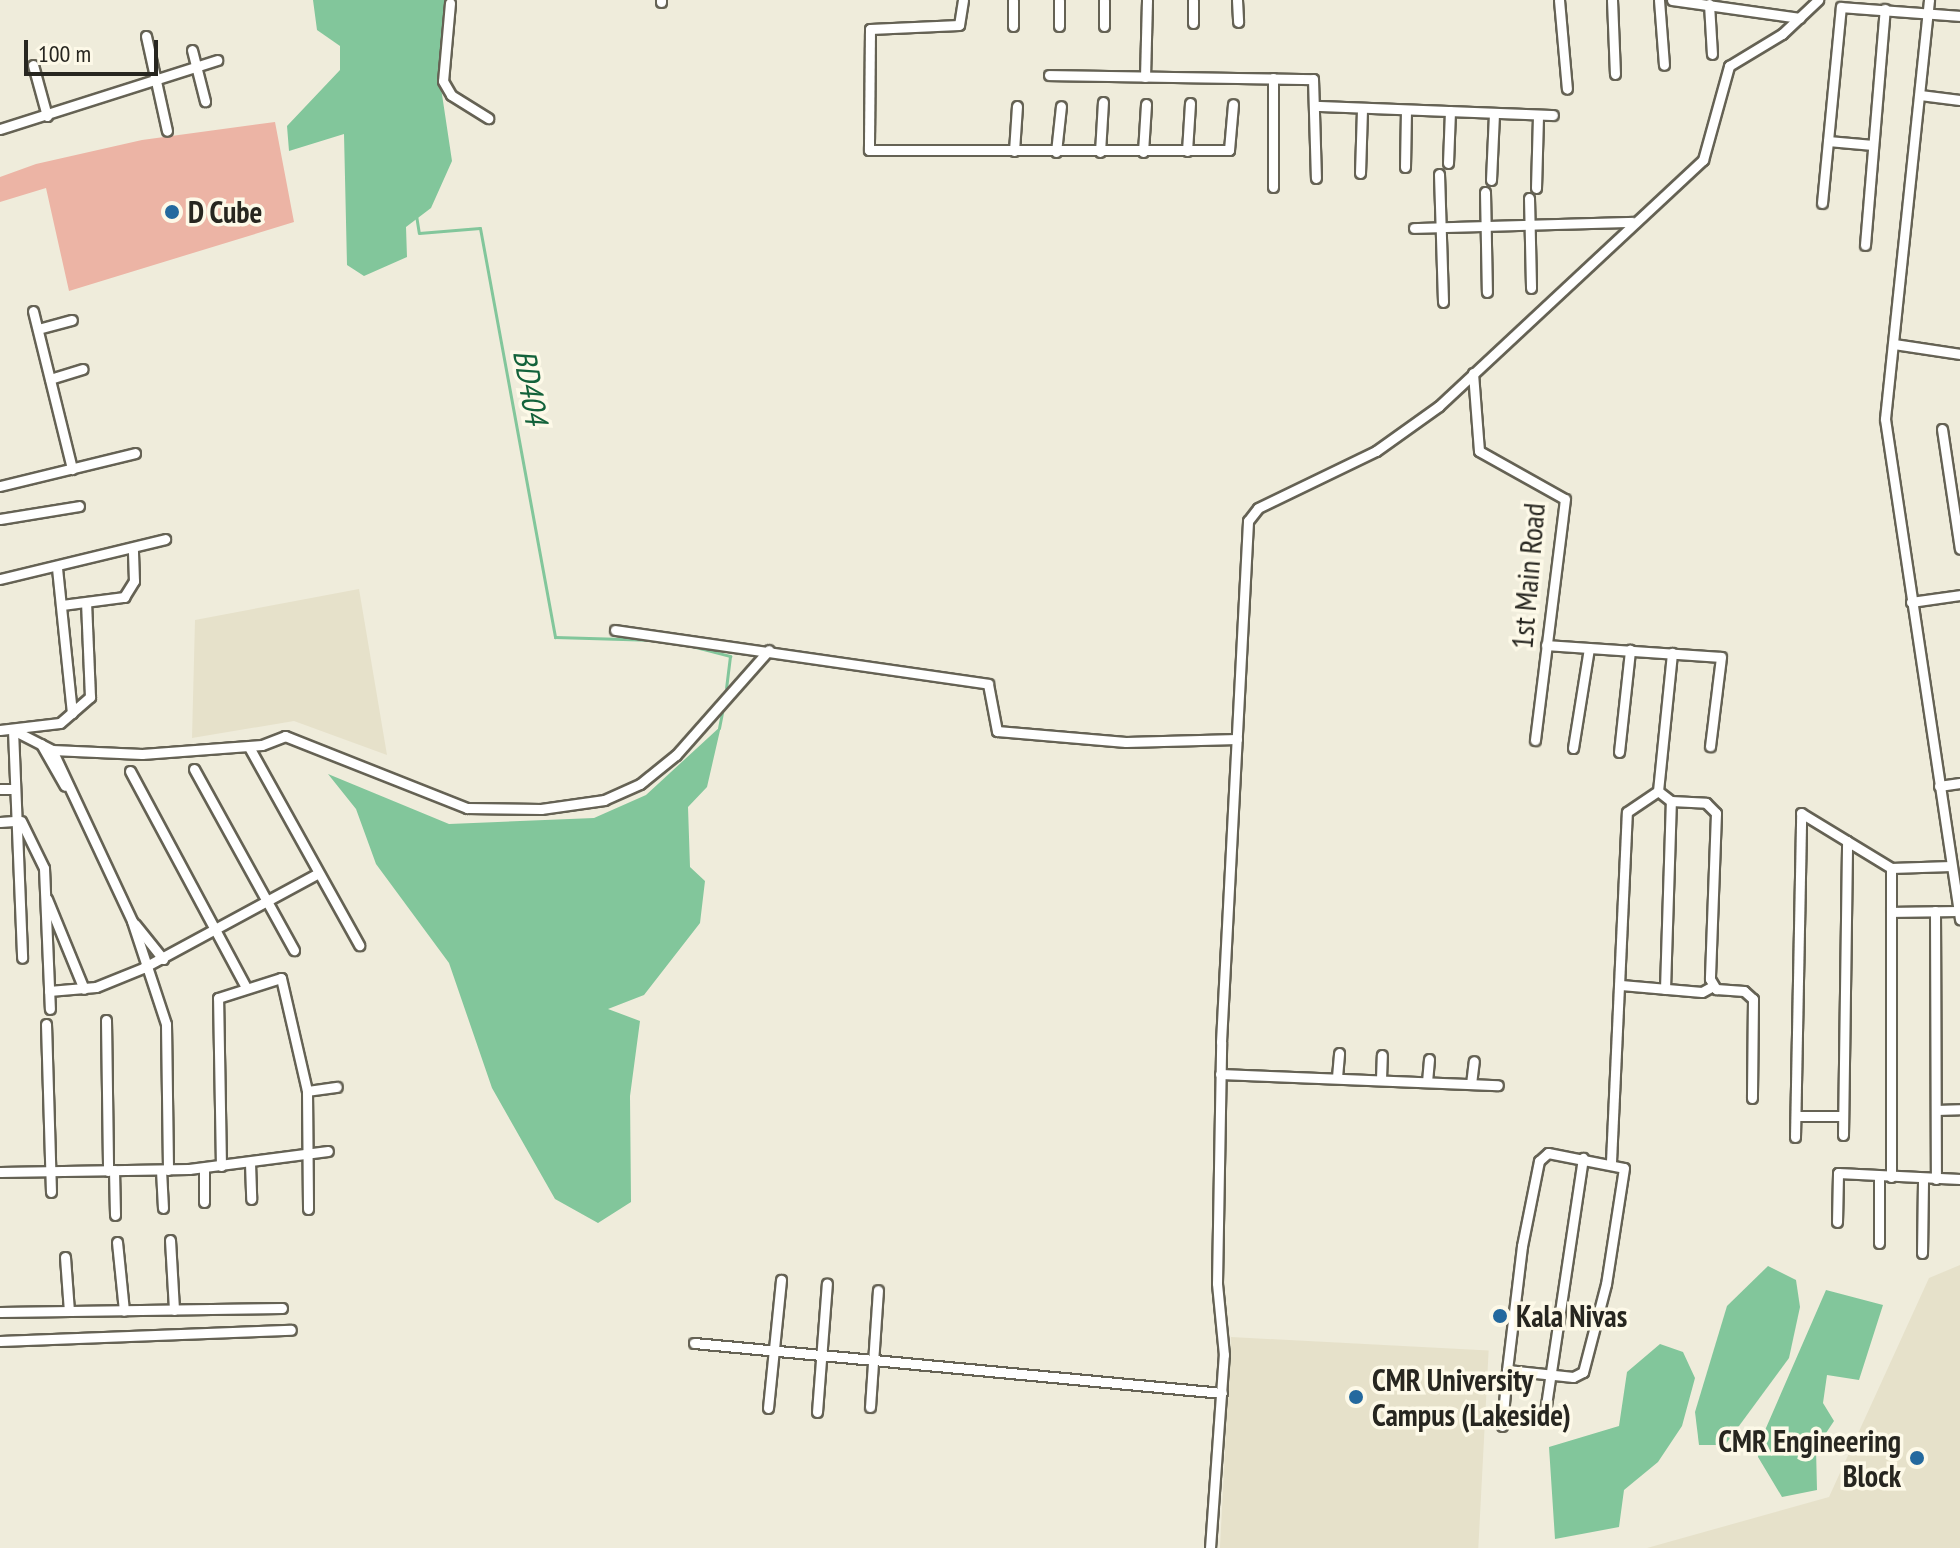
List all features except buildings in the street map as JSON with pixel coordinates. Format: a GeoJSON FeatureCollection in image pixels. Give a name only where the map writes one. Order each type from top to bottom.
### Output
{"type":"FeatureCollection","features":[{"type":"Feature","properties":{"kind":"street"},"geometry":{"type":"LineString","coordinates":[[963,0],[959,25],[870,29],[867,147],[1056,152],[1229,150],[1233,104]]}},
{"type":"Feature","properties":{"kind":"street"},"geometry":{"type":"LineString","coordinates":[[1013,0],[1013,26]]}},
{"type":"Feature","properties":{"kind":"street"},"geometry":{"type":"LineString","coordinates":[[1059,0],[1059,26]]}},
{"type":"Feature","properties":{"kind":"street"},"geometry":{"type":"LineString","coordinates":[[1104,0],[1104,26]]}},
{"type":"Feature","properties":{"kind":"street"},"geometry":{"type":"LineString","coordinates":[[1145,77],[1147,0]]}},
{"type":"Feature","properties":{"kind":"street"},"geometry":{"type":"LineString","coordinates":[[1193,0],[1193,23]]}},
{"type":"Feature","properties":{"kind":"street"},"geometry":{"type":"LineString","coordinates":[[1237,0],[1238,22]]}},
{"type":"Feature","properties":{"kind":"street"},"geometry":{"type":"LineString","coordinates":[[1559,0],[1567,89]]}},
{"type":"Feature","properties":{"kind":"street"},"geometry":{"type":"LineString","coordinates":[[1612,0],[1615,74]]}},
{"type":"Feature","properties":{"kind":"street"},"geometry":{"type":"LineString","coordinates":[[1659,0],[1664,65]]}},
{"type":"Feature","properties":{"kind":"street"},"geometry":{"type":"LineString","coordinates":[[1672,0],[1800,18]]}},
{"type":"Feature","properties":{"kind":"street"},"geometry":{"type":"LineString","coordinates":[[1210,1548],[1222,1393],[1220,1074],[1237,739],[1241,573],[1251,515],[1376,451],[1473,373],[1632,222],[1703,160],[1729,66],[1800,18],[1818,0]]}},
{"type":"Feature","properties":{"kind":"street"},"geometry":{"type":"LineString","coordinates":[[1891,912],[1935,911],[1957,915],[1885,419],[1929,0]]}},
{"type":"Feature","properties":{"kind":"street"},"geometry":{"type":"LineString","coordinates":[[450,3],[443,81],[451,95],[488,118]]}},
{"type":"Feature","properties":{"kind":"street"},"geometry":{"type":"LineString","coordinates":[[1709,4],[1712,54]]}},
{"type":"Feature","properties":{"kind":"street"},"geometry":{"type":"LineString","coordinates":[[1865,245],[1885,9]]}},
{"type":"Feature","properties":{"kind":"street"},"geometry":{"type":"LineString","coordinates":[[1822,203],[1839,11],[1885,9],[1960,16]]}},
{"type":"Feature","properties":{"kind":"street"},"geometry":{"type":"LineString","coordinates":[[146,36],[167,131]]}},
{"type":"Feature","properties":{"kind":"street"},"geometry":{"type":"LineString","coordinates":[[192,50],[205,101]]}},
{"type":"Feature","properties":{"kind":"street"},"geometry":{"type":"LineString","coordinates":[[0,129],[217,60]]}},
{"type":"Feature","properties":{"kind":"street"},"geometry":{"type":"LineString","coordinates":[[33,65],[47,116]]}},
{"type":"Feature","properties":{"kind":"street"},"geometry":{"type":"LineString","coordinates":[[1049,75],[1313,79],[1318,106],[1316,178]]}},
{"type":"Feature","properties":{"kind":"street"},"geometry":{"type":"LineString","coordinates":[[1273,78],[1273,187]]}},
{"type":"Feature","properties":{"kind":"street"},"geometry":{"type":"LineString","coordinates":[[1920,95],[1960,100]]}},
{"type":"Feature","properties":{"kind":"street"},"geometry":{"type":"LineString","coordinates":[[1100,152],[1103,102]]}},
{"type":"Feature","properties":{"kind":"street"},"geometry":{"type":"LineString","coordinates":[[1187,151],[1190,103]]}},
{"type":"Feature","properties":{"kind":"street"},"geometry":{"type":"LineString","coordinates":[[1143,152],[1146,104]]}},
{"type":"Feature","properties":{"kind":"street"},"geometry":{"type":"LineString","coordinates":[[1014,151],[1017,106]]}},
{"type":"Feature","properties":{"kind":"street"},"geometry":{"type":"LineString","coordinates":[[1056,152],[1061,106]]}},
{"type":"Feature","properties":{"kind":"street"},"geometry":{"type":"LineString","coordinates":[[1318,106],[1553,115]]}},
{"type":"Feature","properties":{"kind":"street"},"geometry":{"type":"LineString","coordinates":[[1360,173],[1362,108]]}},
{"type":"Feature","properties":{"kind":"street"},"geometry":{"type":"LineString","coordinates":[[1405,167],[1406,110]]}},
{"type":"Feature","properties":{"kind":"street"},"geometry":{"type":"LineString","coordinates":[[1448,163],[1450,111]]}},
{"type":"Feature","properties":{"kind":"street"},"geometry":{"type":"LineString","coordinates":[[1491,180],[1494,113]]}},
{"type":"Feature","properties":{"kind":"street"},"geometry":{"type":"LineString","coordinates":[[1536,188],[1538,115]]}},
{"type":"Feature","properties":{"kind":"street"},"geometry":{"type":"LineString","coordinates":[[1828,141],[1873,145]]}},
{"type":"Feature","properties":{"kind":"street"},"geometry":{"type":"LineString","coordinates":[[1439,174],[1443,302]]}},
{"type":"Feature","properties":{"kind":"street"},"geometry":{"type":"LineString","coordinates":[[1485,192],[1487,292]]}},
{"type":"Feature","properties":{"kind":"street"},"geometry":{"type":"LineString","coordinates":[[1529,198],[1531,288]]}},
{"type":"Feature","properties":{"kind":"street"},"geometry":{"type":"LineString","coordinates":[[1414,228],[1632,222]]}},
{"type":"Feature","properties":{"kind":"street"},"geometry":{"type":"LineString","coordinates":[[33,311],[72,469]]}},
{"type":"Feature","properties":{"kind":"street"},"geometry":{"type":"LineString","coordinates":[[38,329],[72,320]]}},
{"type":"Feature","properties":{"kind":"street"},"geometry":{"type":"LineString","coordinates":[[1894,344],[1960,354]]}},
{"type":"Feature","properties":{"kind":"street"},"geometry":{"type":"LineString","coordinates":[[50,379],[83,369]]}},
{"type":"Feature","properties":{"kind":"street","name":"1st Main Road"},"geometry":{"type":"LineString","coordinates":[[1473,373],[1479,451],[1565,499],[1535,740]]}},
{"type":"Feature","properties":{"kind":"street"},"geometry":{"type":"LineString","coordinates":[[1942,429],[1960,549]]}},
{"type":"Feature","properties":{"kind":"street"},"geometry":{"type":"LineString","coordinates":[[0,486],[135,453]]}},
{"type":"Feature","properties":{"kind":"street"},"geometry":{"type":"LineString","coordinates":[[0,519],[79,506]]}},
{"type":"Feature","properties":{"kind":"street"},"geometry":{"type":"LineString","coordinates":[[0,579],[133,550],[165,539]]}},
{"type":"Feature","properties":{"kind":"street"},"geometry":{"type":"LineString","coordinates":[[62,605],[124,597],[134,581],[133,550]]}},
{"type":"Feature","properties":{"kind":"street"},"geometry":{"type":"LineString","coordinates":[[57,568],[72,713]]}},
{"type":"Feature","properties":{"kind":"street"},"geometry":{"type":"LineString","coordinates":[[1911,602],[1960,595]]}},
{"type":"Feature","properties":{"kind":"street"},"geometry":{"type":"LineString","coordinates":[[0,730],[60,723],[90,697],[86,603]]}},
{"type":"Feature","properties":{"kind":"street"},"geometry":{"type":"LineString","coordinates":[[615,630],[988,684],[997,731],[1126,742],[1237,739]]}},
{"type":"Feature","properties":{"kind":"street"},"geometry":{"type":"LineString","coordinates":[[1546,645],[1721,657],[1710,746]]}},
{"type":"Feature","properties":{"kind":"street"},"geometry":{"type":"LineString","coordinates":[[1573,748],[1589,648]]}},
{"type":"Feature","properties":{"kind":"street"},"geometry":{"type":"LineString","coordinates":[[13,730],[52,750],[155,754],[249,747],[285,736],[301,739],[467,808],[604,800],[676,755],[769,650]]}},
{"type":"Feature","properties":{"kind":"street"},"geometry":{"type":"LineString","coordinates":[[1619,752],[1630,650]]}},
{"type":"Feature","properties":{"kind":"street"},"geometry":{"type":"LineString","coordinates":[[1658,791],[1672,653]]}},
{"type":"Feature","properties":{"kind":"street"},"geometry":{"type":"LineString","coordinates":[[13,730],[22,958]]}},
{"type":"Feature","properties":{"kind":"street"},"geometry":{"type":"LineString","coordinates":[[41,744],[132,921],[163,959]]}},
{"type":"Feature","properties":{"kind":"street"},"geometry":{"type":"LineString","coordinates":[[249,747],[359,945]]}},
{"type":"Feature","properties":{"kind":"street"},"geometry":{"type":"LineString","coordinates":[[52,750],[65,786]]}},
{"type":"Feature","properties":{"kind":"street"},"geometry":{"type":"LineString","coordinates":[[194,769],[294,950]]}},
{"type":"Feature","properties":{"kind":"street"},"geometry":{"type":"LineString","coordinates":[[130,771],[246,987]]}},
{"type":"Feature","properties":{"kind":"street"},"geometry":{"type":"LineString","coordinates":[[1939,786],[1960,783]]}},
{"type":"Feature","properties":{"kind":"street"},"geometry":{"type":"LineString","coordinates":[[0,789],[14,789]]}},
{"type":"Feature","properties":{"kind":"street"},"geometry":{"type":"LineString","coordinates":[[1658,791],[1671,801],[1706,803],[1716,813],[1713,986]]}},
{"type":"Feature","properties":{"kind":"street"},"geometry":{"type":"LineString","coordinates":[[1611,1162],[1627,812],[1658,791]]}},
{"type":"Feature","properties":{"kind":"street"},"geometry":{"type":"LineString","coordinates":[[1665,989],[1671,801]]}},
{"type":"Feature","properties":{"kind":"street"},"geometry":{"type":"LineString","coordinates":[[1795,1137],[1801,813],[1891,868],[1951,866]]}},
{"type":"Feature","properties":{"kind":"street"},"geometry":{"type":"LineString","coordinates":[[0,822],[18,821]]}},
{"type":"Feature","properties":{"kind":"street"},"geometry":{"type":"LineString","coordinates":[[18,821],[42,858],[50,1009]]}},
{"type":"Feature","properties":{"kind":"street"},"geometry":{"type":"LineString","coordinates":[[1843,1135],[1847,841]]}},
{"type":"Feature","properties":{"kind":"street"},"geometry":{"type":"LineString","coordinates":[[1891,868],[1891,1177]]}},
{"type":"Feature","properties":{"kind":"street"},"geometry":{"type":"LineString","coordinates":[[49,991],[84,989],[143,968],[217,931],[317,874]]}},
{"type":"Feature","properties":{"kind":"street"},"geometry":{"type":"LineString","coordinates":[[45,895],[84,989]]}},
{"type":"Feature","properties":{"kind":"street"},"geometry":{"type":"LineString","coordinates":[[1935,911],[1936,1179]]}},
{"type":"Feature","properties":{"kind":"street"},"geometry":{"type":"LineString","coordinates":[[132,921],[143,968],[166,1024],[163,1208]]}},
{"type":"Feature","properties":{"kind":"street"},"geometry":{"type":"LineString","coordinates":[[221,1166],[218,998],[281,978],[307,1091],[308,1209]]}},
{"type":"Feature","properties":{"kind":"street"},"geometry":{"type":"LineString","coordinates":[[1621,985],[1665,989],[1713,986],[1752,995],[1752,1098]]}},
{"type":"Feature","properties":{"kind":"street"},"geometry":{"type":"LineString","coordinates":[[106,1020],[115,1215]]}},
{"type":"Feature","properties":{"kind":"street"},"geometry":{"type":"LineString","coordinates":[[46,1024],[51,1192]]}},
{"type":"Feature","properties":{"kind":"street"},"geometry":{"type":"LineString","coordinates":[[1337,1077],[1339,1053]]}},
{"type":"Feature","properties":{"kind":"street"},"geometry":{"type":"LineString","coordinates":[[1381,1079],[1382,1055]]}},
{"type":"Feature","properties":{"kind":"street"},"geometry":{"type":"LineString","coordinates":[[1427,1082],[1429,1059]]}},
{"type":"Feature","properties":{"kind":"street"},"geometry":{"type":"LineString","coordinates":[[1471,1084],[1474,1061]]}},
{"type":"Feature","properties":{"kind":"street"},"geometry":{"type":"LineString","coordinates":[[1220,1074],[1498,1085]]}},
{"type":"Feature","properties":{"kind":"street"},"geometry":{"type":"LineString","coordinates":[[307,1091],[337,1087]]}},
{"type":"Feature","properties":{"kind":"street"},"geometry":{"type":"LineString","coordinates":[[1936,1110],[1960,1109]]}},
{"type":"Feature","properties":{"kind":"street"},"geometry":{"type":"LineString","coordinates":[[1796,1116],[1843,1116]]}},
{"type":"Feature","properties":{"kind":"street"},"geometry":{"type":"LineString","coordinates":[[0,1172],[204,1168],[328,1151]]}},
{"type":"Feature","properties":{"kind":"street"},"geometry":{"type":"LineString","coordinates":[[1502,1426],[1507,1370],[1540,1156],[1611,1162],[1624,1168],[1583,1372],[1548,1375],[1507,1370]]}},
{"type":"Feature","properties":{"kind":"street"},"geometry":{"type":"LineString","coordinates":[[1545,1412],[1548,1375],[1583,1158]]}},
{"type":"Feature","properties":{"kind":"street"},"geometry":{"type":"LineString","coordinates":[[250,1163],[251,1199]]}},
{"type":"Feature","properties":{"kind":"street"},"geometry":{"type":"LineString","coordinates":[[204,1168],[204,1202]]}},
{"type":"Feature","properties":{"kind":"street"},"geometry":{"type":"LineString","coordinates":[[1837,1222],[1838,1173],[1960,1179]]}},
{"type":"Feature","properties":{"kind":"street"},"geometry":{"type":"LineString","coordinates":[[1879,1176],[1879,1243]]}},
{"type":"Feature","properties":{"kind":"street"},"geometry":{"type":"LineString","coordinates":[[1922,1253],[1923,1178]]}},
{"type":"Feature","properties":{"kind":"street"},"geometry":{"type":"LineString","coordinates":[[170,1240],[174,1310]]}},
{"type":"Feature","properties":{"kind":"street"},"geometry":{"type":"LineString","coordinates":[[117,1242],[124,1311]]}},
{"type":"Feature","properties":{"kind":"street"},"geometry":{"type":"LineString","coordinates":[[65,1257],[69,1311]]}},
{"type":"Feature","properties":{"kind":"street"},"geometry":{"type":"LineString","coordinates":[[768,1408],[781,1280]]}},
{"type":"Feature","properties":{"kind":"street"},"geometry":{"type":"LineString","coordinates":[[817,1412],[827,1283]]}},
{"type":"Feature","properties":{"kind":"street"},"geometry":{"type":"LineString","coordinates":[[870,1407],[878,1290]]}},
{"type":"Feature","properties":{"kind":"street"},"geometry":{"type":"LineString","coordinates":[[0,1312],[282,1308]]}},
{"type":"Feature","properties":{"kind":"street"},"geometry":{"type":"LineString","coordinates":[[0,1341],[291,1330]]}},
{"type":"Feature","properties":{"kind":"street"},"geometry":{"type":"LineString","coordinates":[[694,1343],[1222,1393]]}},
{"type":"Feature","properties":{"kind":"shaded area"},"geometry":{"type":"Polygon","coordinates":[[[313,0],[445,0],[440,81],[452,161],[431,208],[406,227],[407,257],[364,276],[347,265],[344,134],[289,151],[287,126],[340,70],[340,46],[317,30],[313,0]]]}},
{"type":"Feature","properties":{"kind":"shaded area","name":"D Cube"},"geometry":{"type":"Polygon","coordinates":[[[275,122],[294,222],[69,291],[46,188],[0,202],[0,177],[36,164],[142,140],[275,122]]]}},
{"type":"Feature","properties":{"kind":"shaded area"},"geometry":{"type":"Polygon","coordinates":[[[359,589],[387,755],[294,721],[192,738],[195,620],[359,589]]]}},
{"type":"Feature","properties":{"kind":"shaded area"},"geometry":{"type":"Polygon","coordinates":[[[721,726],[707,787],[688,807],[690,867],[705,881],[700,923],[644,995],[608,1009],[640,1021],[630,1096],[631,1202],[598,1223],[555,1199],[492,1088],[449,963],[376,864],[356,809],[328,774],[449,824],[594,818],[646,795],[721,726]]]}},
{"type":"Feature","properties":{"kind":"shaded area"},"geometry":{"type":"Polygon","coordinates":[[[1960,1265],[1960,1548],[1647,1548],[1829,1497],[1929,1278],[1960,1265]]]}},
{"type":"Feature","properties":{"kind":"shaded area"},"geometry":{"type":"Polygon","coordinates":[[[1768,1266],[1796,1280],[1800,1307],[1789,1358],[1725,1445],[1699,1445],[1695,1412],[1727,1306],[1768,1266]]]}},
{"type":"Feature","properties":{"kind":"shaded area"},"geometry":{"type":"Polygon","coordinates":[[[1826,1290],[1883,1305],[1859,1380],[1827,1375],[1823,1403],[1834,1421],[1816,1448],[1817,1490],[1782,1497],[1758,1457],[1759,1444],[1826,1290]]]}},
{"type":"Feature","properties":{"kind":"shaded area","name":"CMR University Campus (Lakeside)"},"geometry":{"type":"Polygon","coordinates":[[[1231,1337],[1489,1351],[1478,1548],[1220,1548],[1231,1337]]]}},
{"type":"Feature","properties":{"kind":"shaded area"},"geometry":{"type":"Polygon","coordinates":[[[1660,1344],[1683,1352],[1695,1378],[1682,1426],[1658,1462],[1624,1490],[1619,1527],[1555,1539],[1549,1447],[1619,1426],[1627,1372],[1660,1344]]]}},
{"type":"Feature","properties":{"kind":"waterway","name":"BD404"},"geometry":{"type":"LineString","coordinates":[[416,215],[419,233],[480,228],[555,637],[656,640]]}},
{"type":"Feature","properties":{"kind":"waterway","name":"BD404"},"geometry":{"type":"LineString","coordinates":[[684,644],[730,656],[726,688]]}},
{"type":"Feature","properties":{"kind":"waterway","name":"BD404"},"geometry":{"type":"LineString","coordinates":[[719,728],[723,708]]}},
{"type":"Feature","properties":{"kind":"place","name":"D Cube"},"geometry":{"type":"Point","coordinates":[172,212]}},
{"type":"Feature","properties":{"kind":"place","name":"Kala Nivas"},"geometry":{"type":"Point","coordinates":[1500,1316]}},
{"type":"Feature","properties":{"kind":"place","name":"CMR University Campus (Lakeside)"},"geometry":{"type":"Point","coordinates":[1356,1397]}},
{"type":"Feature","properties":{"kind":"place","name":"CMR Engineering Block"},"geometry":{"type":"Point","coordinates":[1917,1458]}}]}
